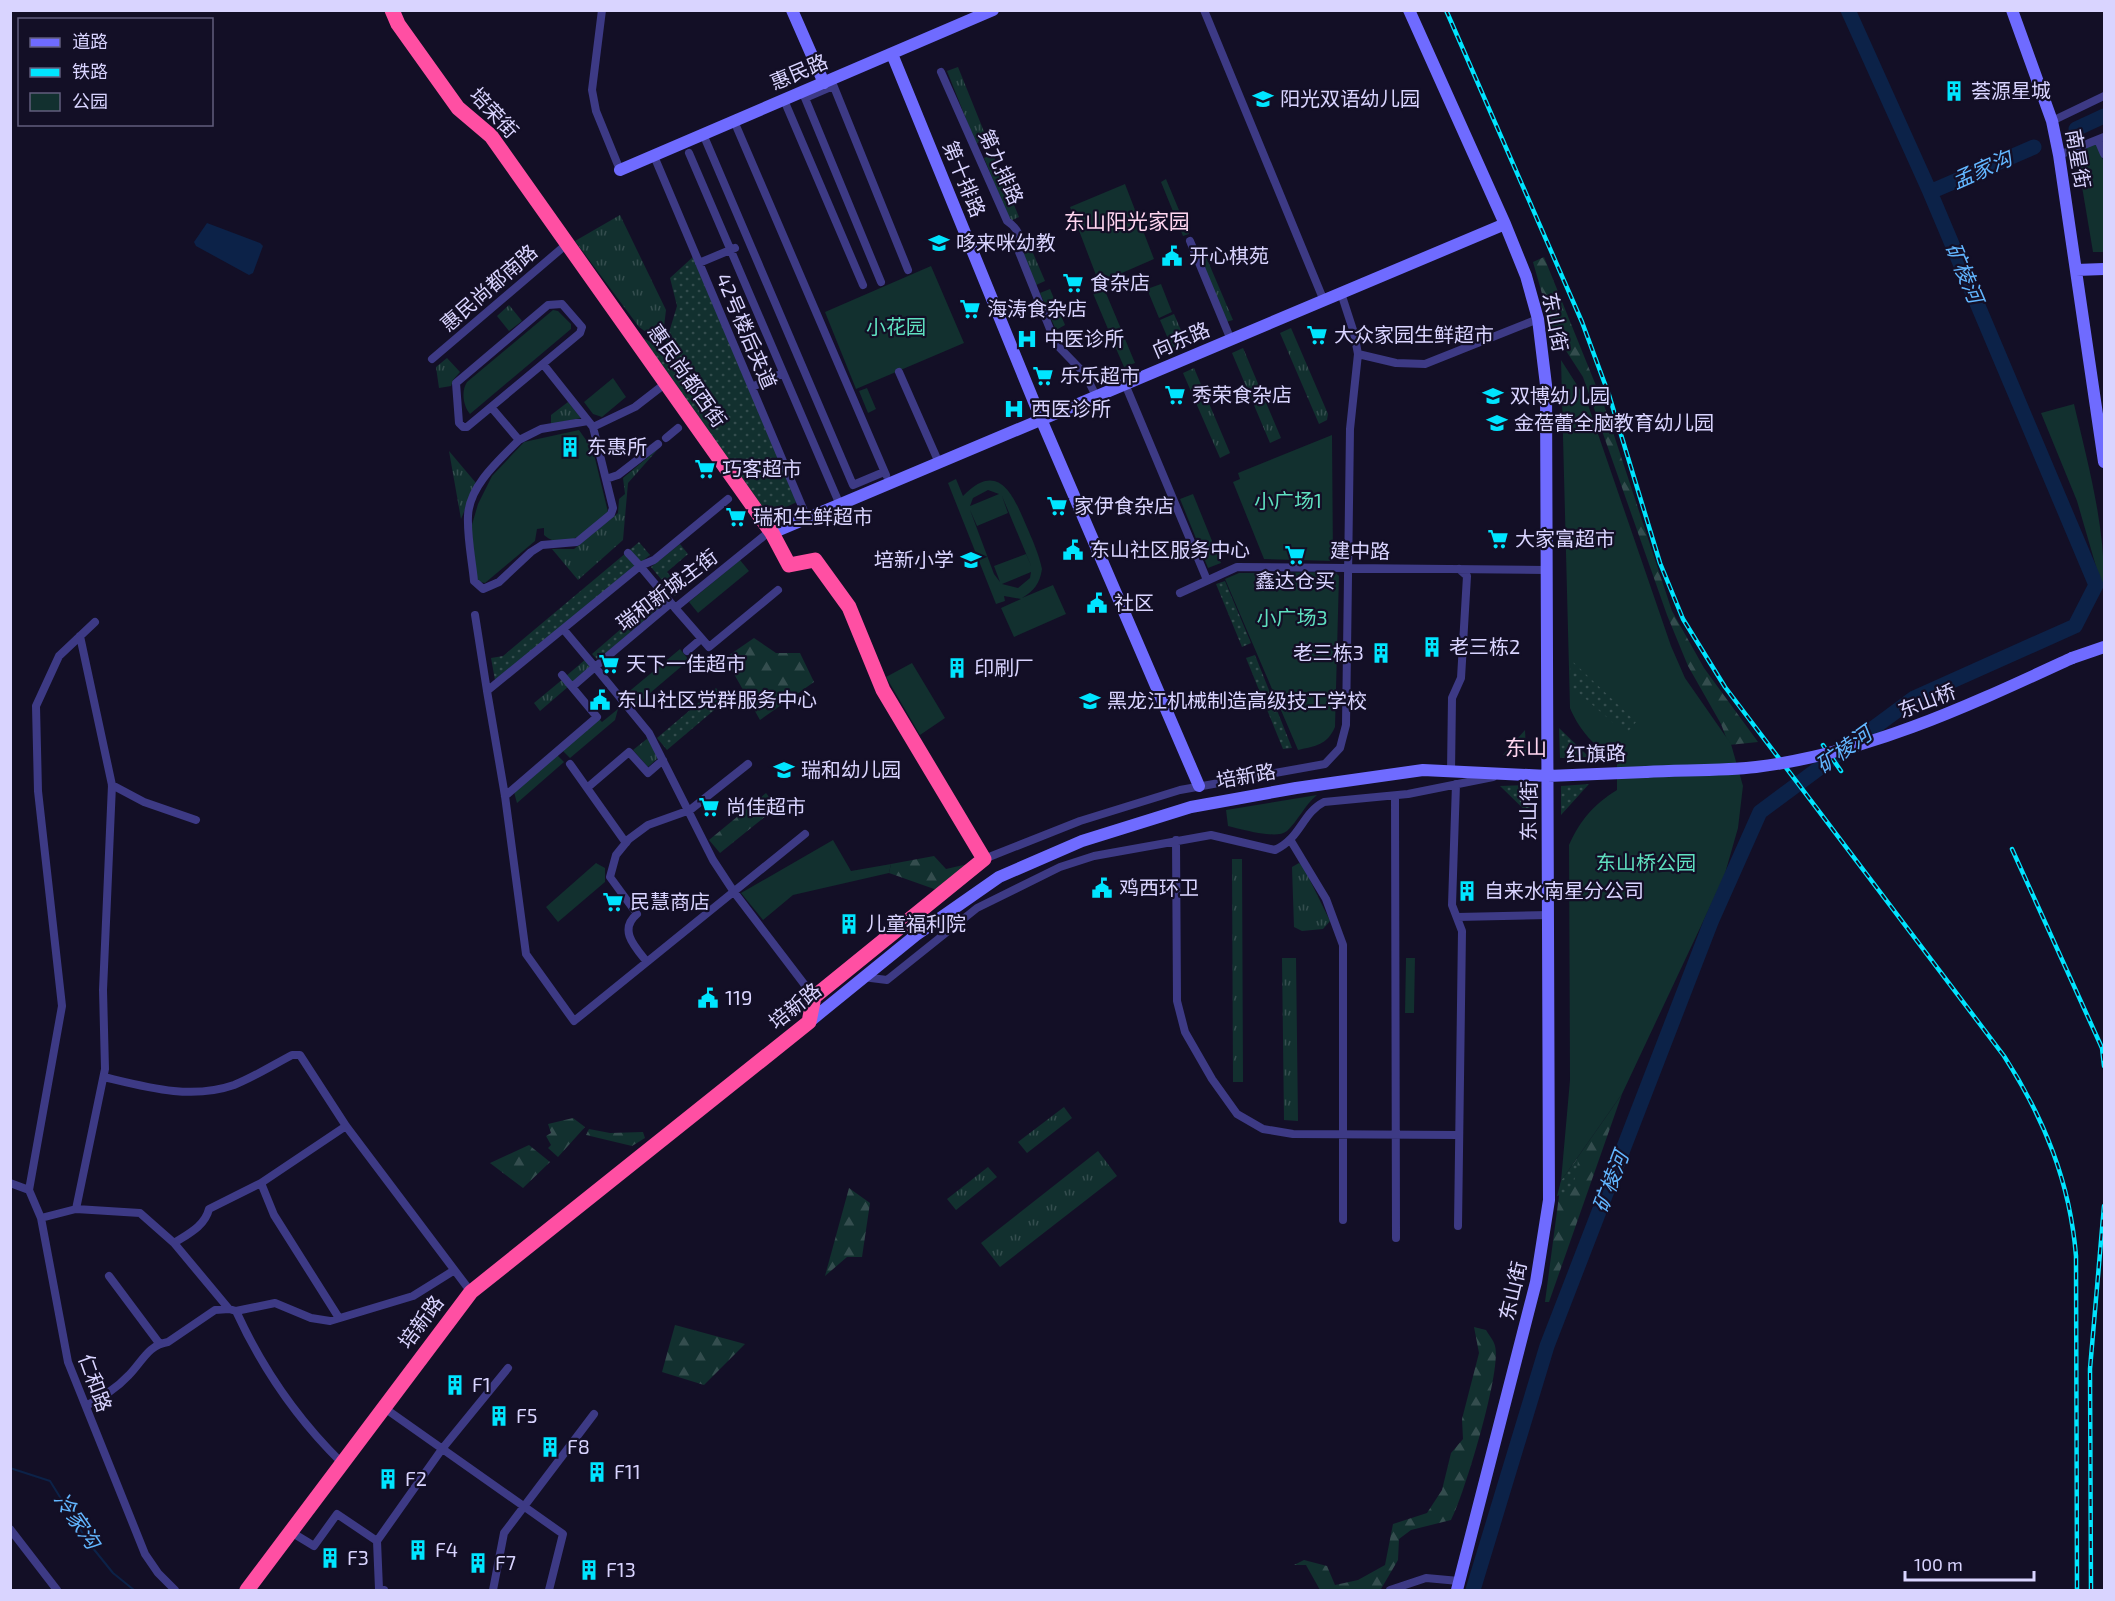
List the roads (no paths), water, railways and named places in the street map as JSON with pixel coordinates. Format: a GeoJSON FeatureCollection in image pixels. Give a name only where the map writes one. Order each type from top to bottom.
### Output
{"type":"FeatureCollection","features":[{"type":"Feature","properties":{"kind":"highway","name":"培荣街"},"geometry":{"type":"LineString","coordinates":[[392,10],[398,24],[458,108],[491,136],[568,243]]}},
{"type":"Feature","properties":{"kind":"highway","name":"惠民尚都西街"},"geometry":{"type":"LineString","coordinates":[[568,243],[771,532],[789,565],[814,561],[849,607],[883,690],[984,859]]}},
{"type":"Feature","properties":{"kind":"highway"},"geometry":{"type":"LineString","coordinates":[[809,1022],[814,997],[984,859]]}},
{"type":"Feature","properties":{"kind":"highway","name":"培新路"},"geometry":{"type":"LineString","coordinates":[[247,1590],[471,1292],[809,1022]]}},
{"type":"Feature","properties":{"kind":"main road"},"geometry":{"type":"LineString","coordinates":[[792,10],[829,83]]}},
{"type":"Feature","properties":{"kind":"main road","name":"惠民路"},"geometry":{"type":"LineString","coordinates":[[620,170],[829,83],[993,10]]}},
{"type":"Feature","properties":{"kind":"main road","name":"东山街"},"geometry":{"type":"LineString","coordinates":[[1409,10],[1526,276],[1538,319],[1546,385],[1549,1200],[1536,1282],[1458,1586]]}},
{"type":"Feature","properties":{"kind":"main road","name":"南星街"},"geometry":{"type":"LineString","coordinates":[[2013,10],[2052,121],[2059,155],[2104,462]]}},
{"type":"Feature","properties":{"kind":"main road","name":"第十排路"},"geometry":{"type":"LineString","coordinates":[[892,54],[1041,419],[1199,786]]}},
{"type":"Feature","properties":{"kind":"main road","name":"向东路"},"geometry":{"type":"LineString","coordinates":[[771,532],[840,505],[887,478],[939,463],[1505,224]]}},
{"type":"Feature","properties":{"kind":"main road"},"geometry":{"type":"LineString","coordinates":[[2076,270],[2104,269]]}},
{"type":"Feature","properties":{"kind":"main road","name":"东山桥"},"geometry":{"type":"LineString","coordinates":[[1646,772],[1756,767],[1854,748],[1974,703],[2072,658],[2104,647]]}},
{"type":"Feature","properties":{"kind":"main road","name":"培新路"},"geometry":{"type":"LineString","coordinates":[[809,1022],[916,935],[999,877],[1082,841],[1191,807],[1393,774],[1424,770],[1548,776]]}},
{"type":"Feature","properties":{"kind":"main road","name":"红旗路"},"geometry":{"type":"LineString","coordinates":[[1548,776],[1646,772]]}},
{"type":"Feature","properties":{"kind":"street"},"geometry":{"type":"LineString","coordinates":[[602,10],[592,90],[596,111],[620,170]]}},
{"type":"Feature","properties":{"kind":"street"},"geometry":{"type":"LineString","coordinates":[[1204,10],[1324,300]]}},
{"type":"Feature","properties":{"kind":"street","name":"第九排路"},"geometry":{"type":"LineString","coordinates":[[941,72],[1007,221],[1015,226],[1021,243],[1019,252],[1056,344],[1084,374],[1096,396]]}},
{"type":"Feature","properties":{"kind":"street"},"geometry":{"type":"LineString","coordinates":[[881,282],[805,98],[829,83],[908,270]]}},
{"type":"Feature","properties":{"kind":"street"},"geometry":{"type":"LineString","coordinates":[[2052,121],[2104,96]]}},
{"type":"Feature","properties":{"kind":"street"},"geometry":{"type":"LineString","coordinates":[[784,100],[863,285]]}},
{"type":"Feature","properties":{"kind":"street"},"geometry":{"type":"LineString","coordinates":[[703,134],[853,485],[887,478],[734,121]]}},
{"type":"Feature","properties":{"kind":"street"},"geometry":{"type":"LineString","coordinates":[[2059,155],[2101,138],[2104,154]]}},
{"type":"Feature","properties":{"kind":"street"},"geometry":{"type":"LineString","coordinates":[[689,153],[733,248],[783,374],[840,505]]}},
{"type":"Feature","properties":{"kind":"street","name":"42号楼后夹道"},"geometry":{"type":"LineString","coordinates":[[654,156],[807,518]]}},
{"type":"Feature","properties":{"kind":"street"},"geometry":{"type":"LineString","coordinates":[[1190,241],[1231,340]]}},
{"type":"Feature","properties":{"kind":"street","name":"惠民尚都南路"},"geometry":{"type":"LineString","coordinates":[[432,359],[568,243]]}},
{"type":"Feature","properties":{"kind":"street"},"geometry":{"type":"LineString","coordinates":[[699,263],[733,248]]}},
{"type":"Feature","properties":{"kind":"street"},"geometry":{"type":"LineString","coordinates":[[984,859],[1080,821],[1199,786],[1325,764],[1340,748],[1346,725],[1350,429],[1358,354],[1341,293]]}},
{"type":"Feature","properties":{"kind":"street"},"geometry":{"type":"LineString","coordinates":[[562,304],[582,327],[580,333],[543,364],[467,427],[459,423],[456,383],[548,305],[562,304]]}},
{"type":"Feature","properties":{"kind":"street"},"geometry":{"type":"LineString","coordinates":[[1358,354],[1396,363],[1425,364],[1538,319]]}},
{"type":"Feature","properties":{"kind":"street"},"geometry":{"type":"LineString","coordinates":[[543,364],[590,424],[613,508],[611,514],[577,542],[542,545],[499,582],[483,589],[474,581],[468,516],[470,502],[480,484],[500,458],[519,440],[541,429],[590,424],[635,407],[666,383]]}},
{"type":"Feature","properties":{"kind":"street"},"geometry":{"type":"LineString","coordinates":[[899,372],[939,463]]}},
{"type":"Feature","properties":{"kind":"street"},"geometry":{"type":"LineString","coordinates":[[752,387],[783,374]]}},
{"type":"Feature","properties":{"kind":"street"},"geometry":{"type":"LineString","coordinates":[[1125,384],[1208,580]]}},
{"type":"Feature","properties":{"kind":"street"},"geometry":{"type":"LineString","coordinates":[[491,407],[519,440]]}},
{"type":"Feature","properties":{"kind":"street"},"geometry":{"type":"LineString","coordinates":[[666,438],[678,428]]}},
{"type":"Feature","properties":{"kind":"street"},"geometry":{"type":"LineString","coordinates":[[606,479],[618,475],[658,444]]}},
{"type":"Feature","properties":{"kind":"street"},"geometry":{"type":"LineString","coordinates":[[487,692],[640,566],[654,560],[728,499]]}},
{"type":"Feature","properties":{"kind":"street","name":"瑞和新城主街"},"geometry":{"type":"LineString","coordinates":[[572,687],[673,605],[771,532]]}},
{"type":"Feature","properties":{"kind":"street"},"geometry":{"type":"LineString","coordinates":[[628,553],[709,647],[778,590]]}},
{"type":"Feature","properties":{"kind":"street","name":"建中路"},"geometry":{"type":"LineString","coordinates":[[1180,593],[1237,567],[1546,570]]}},
{"type":"Feature","properties":{"kind":"street"},"geometry":{"type":"LineString","coordinates":[[1451,772],[1452,698],[1461,678],[1467,576],[1459,569]]}},
{"type":"Feature","properties":{"kind":"street"},"geometry":{"type":"LineString","coordinates":[[475,615],[505,796],[526,954],[574,1021],[805,834]]}},
{"type":"Feature","properties":{"kind":"street"},"geometry":{"type":"LineString","coordinates":[[10,1183],[29,1190],[62,1006],[38,791],[36,706],[59,656],[95,622]]}},
{"type":"Feature","properties":{"kind":"street"},"geometry":{"type":"LineString","coordinates":[[564,630],[649,733],[690,810],[713,860],[734,892],[814,997]]}},
{"type":"Feature","properties":{"kind":"street"},"geometry":{"type":"LineString","coordinates":[[76,1209],[104,1077],[103,990],[112,785],[80,636]]}},
{"type":"Feature","properties":{"kind":"street"},"geometry":{"type":"LineString","coordinates":[[687,651],[702,639]]}},
{"type":"Feature","properties":{"kind":"street"},"geometry":{"type":"LineString","coordinates":[[505,796],[597,717],[562,675]]}},
{"type":"Feature","properties":{"kind":"street"},"geometry":{"type":"LineString","coordinates":[[587,788],[629,752],[648,773],[663,760]]}},
{"type":"Feature","properties":{"kind":"street"},"geometry":{"type":"LineString","coordinates":[[570,764],[626,843]]}},
{"type":"Feature","properties":{"kind":"street"},"geometry":{"type":"LineString","coordinates":[[647,962],[631,942],[628,933],[628,926],[637,914],[610,877],[616,855],[626,843],[648,825],[690,810],[748,764]]}},
{"type":"Feature","properties":{"kind":"street"},"geometry":{"type":"LineString","coordinates":[[863,977],[887,980],[977,908],[1060,867],[1094,856],[1176,840],[1211,836],[1275,850],[1291,841],[1316,807],[1324,802],[1395,795],[1505,774]]}},
{"type":"Feature","properties":{"kind":"street"},"geometry":{"type":"LineString","coordinates":[[1456,784],[1452,905],[1462,931],[1458,1226]]}},
{"type":"Feature","properties":{"kind":"street"},"geometry":{"type":"LineString","coordinates":[[112,785],[144,802],[196,820]]}},
{"type":"Feature","properties":{"kind":"street"},"geometry":{"type":"LineString","coordinates":[[1395,795],[1396,1238]]}},
{"type":"Feature","properties":{"kind":"street"},"geometry":{"type":"LineString","coordinates":[[1176,840],[1176,993],[1185,1032],[1212,1079],[1237,1114],[1263,1129],[1293,1134],[1459,1135]]}},
{"type":"Feature","properties":{"kind":"street"},"geometry":{"type":"LineString","coordinates":[[1291,841],[1326,899],[1343,945],[1342,1220]]}},
{"type":"Feature","properties":{"kind":"street"},"geometry":{"type":"LineString","coordinates":[[1457,917],[1549,915]]}},
{"type":"Feature","properties":{"kind":"street"},"geometry":{"type":"LineString","coordinates":[[104,1077],[168,1092],[213,1089],[233,1085],[292,1055],[300,1055],[346,1126],[471,1292]]}},
{"type":"Feature","properties":{"kind":"street"},"geometry":{"type":"LineString","coordinates":[[174,1243],[197,1228],[207,1218],[209,1209],[261,1183],[346,1126]]}},
{"type":"Feature","properties":{"kind":"street"},"geometry":{"type":"LineString","coordinates":[[261,1183],[273,1215],[339,1318]]}},
{"type":"Feature","properties":{"kind":"street","name":"仁和路"},"geometry":{"type":"LineString","coordinates":[[29,1190],[41,1218],[68,1362],[145,1554],[158,1573],[175,1590]]}},
{"type":"Feature","properties":{"kind":"street"},"geometry":{"type":"LineString","coordinates":[[41,1218],[76,1209],[140,1213],[174,1243],[233,1310],[278,1388],[342,1463]]}},
{"type":"Feature","properties":{"kind":"street"},"geometry":{"type":"LineString","coordinates":[[86,1406],[109,1394],[132,1373],[141,1358],[159,1343],[168,1342],[215,1310],[233,1310],[275,1303],[311,1318],[330,1321],[413,1296],[453,1271]]}},
{"type":"Feature","properties":{"kind":"street"},"geometry":{"type":"LineString","coordinates":[[109,1276],[159,1343]]}},
{"type":"Feature","properties":{"kind":"street"},"geometry":{"type":"LineString","coordinates":[[384,1590],[380,1589],[377,1541],[442,1449],[508,1368]]}},
{"type":"Feature","properties":{"kind":"street"},"geometry":{"type":"LineString","coordinates":[[383,1407],[563,1534],[549,1590]]}},
{"type":"Feature","properties":{"kind":"street"},"geometry":{"type":"LineString","coordinates":[[493,1590],[504,1533],[594,1414]]}},
{"type":"Feature","properties":{"kind":"street"},"geometry":{"type":"LineString","coordinates":[[291,1532],[314,1546],[338,1514],[377,1541]]}},
{"type":"Feature","properties":{"kind":"street"},"geometry":{"type":"LineString","coordinates":[[10,1528],[57,1590]]}},
{"type":"Feature","properties":{"kind":"street"},"geometry":{"type":"LineString","coordinates":[[1390,1590],[1426,1578],[1458,1586]]}},
{"type":"Feature","properties":{"kind":"water"},"geometry":{"type":"Polygon","coordinates":[[[207,223],[263,246],[253,273],[249,275],[196,246],[194,242],[207,223]]]}},
{"type":"Feature","properties":{"kind":"waterway","name":"矿棱河"},"geometry":{"type":"LineString","coordinates":[[1473,1590],[1547,1346],[1711,922],[1760,812],[1914,698],[2075,626],[2096,585],[1930,192],[1848,10]]}},
{"type":"Feature","properties":{"kind":"waterway","name":"孟家沟"},"geometry":{"type":"LineString","coordinates":[[2076,129],[2104,116]]}},
{"type":"Feature","properties":{"kind":"waterway","name":"孟家沟"},"geometry":{"type":"LineString","coordinates":[[1930,192],[2034,147]]}},
{"type":"Feature","properties":{"kind":"waterway","name":"冷家沟"},"geometry":{"type":"LineString","coordinates":[[10,1468],[50,1481],[88,1542],[113,1573],[134,1590]]}},
{"type":"Feature","properties":{"kind":"railway"},"geometry":{"type":"LineString","coordinates":[[1446,10],[1582,322],[1609,395],[1660,563],[1683,619],[1725,687],[2004,1056],[2031,1103],[2053,1152],[2068,1202],[2076,1256],[2077,1590]]}},
{"type":"Feature","properties":{"kind":"railway"},"geometry":{"type":"LineString","coordinates":[[1823,745],[1841,771]]}},
{"type":"Feature","properties":{"kind":"railway"},"geometry":{"type":"LineString","coordinates":[[2012,849],[2102,1048],[2104,1066]]}},
{"type":"Feature","properties":{"kind":"railway"},"geometry":{"type":"LineString","coordinates":[[2091,1590],[2090,1369],[2104,1206]]}},
{"type":"Feature","properties":{"kind":"place","name":"荟源星城"},"geometry":{"type":"Point","coordinates":[1954,91]}},
{"type":"Feature","properties":{"kind":"place","name":"阳光双语幼儿园"},"geometry":{"type":"Point","coordinates":[1263,99]}},
{"type":"Feature","properties":{"kind":"place","name":"哆来咪幼教"},"geometry":{"type":"Point","coordinates":[939,243]}},
{"type":"Feature","properties":{"kind":"place","name":"开心棋苑"},"geometry":{"type":"Point","coordinates":[1172,256]}},
{"type":"Feature","properties":{"kind":"place","name":"食杂店"},"geometry":{"type":"Point","coordinates":[1073,283]}},
{"type":"Feature","properties":{"kind":"place","name":"海涛食杂店"},"geometry":{"type":"Point","coordinates":[970,309]}},
{"type":"Feature","properties":{"kind":"place","name":"大众家园生鲜超市"},"geometry":{"type":"Point","coordinates":[1317,335]}},
{"type":"Feature","properties":{"kind":"place","name":"中医诊所"},"geometry":{"type":"Point","coordinates":[1027,339]}},
{"type":"Feature","properties":{"kind":"place","name":"乐乐超市"},"geometry":{"type":"Point","coordinates":[1043,376]}},
{"type":"Feature","properties":{"kind":"place","name":"秀荣食杂店"},"geometry":{"type":"Point","coordinates":[1175,395]}},
{"type":"Feature","properties":{"kind":"place","name":"双博幼儿园"},"geometry":{"type":"Point","coordinates":[1493,396]}},
{"type":"Feature","properties":{"kind":"place","name":"西医诊所"},"geometry":{"type":"Point","coordinates":[1014,409]}},
{"type":"Feature","properties":{"kind":"place","name":"金蓓蕾全脑教育幼儿园"},"geometry":{"type":"Point","coordinates":[1497,423]}},
{"type":"Feature","properties":{"kind":"place","name":"东惠所"},"geometry":{"type":"Point","coordinates":[570,447]}},
{"type":"Feature","properties":{"kind":"place","name":"巧客超市"},"geometry":{"type":"Point","coordinates":[705,469]}},
{"type":"Feature","properties":{"kind":"place","name":"家伊食杂店"},"geometry":{"type":"Point","coordinates":[1057,506]}},
{"type":"Feature","properties":{"kind":"place","name":"瑞和生鲜超市"},"geometry":{"type":"Point","coordinates":[736,517]}},
{"type":"Feature","properties":{"kind":"place","name":"大家富超市"},"geometry":{"type":"Point","coordinates":[1498,539]}},
{"type":"Feature","properties":{"kind":"place","name":"东山社区服务中心"},"geometry":{"type":"Point","coordinates":[1073,550]}},
{"type":"Feature","properties":{"kind":"place","name":"鑫达仓买"},"geometry":{"type":"Point","coordinates":[1295,555]}},
{"type":"Feature","properties":{"kind":"place","name":"培新小学"},"geometry":{"type":"Point","coordinates":[971,560]}},
{"type":"Feature","properties":{"kind":"place","name":"社区"},"geometry":{"type":"Point","coordinates":[1097,603]}},
{"type":"Feature","properties":{"kind":"place","name":"老三栋2"},"geometry":{"type":"Point","coordinates":[1432,647]}},
{"type":"Feature","properties":{"kind":"place","name":"老三栋3"},"geometry":{"type":"Point","coordinates":[1381,653]}},
{"type":"Feature","properties":{"kind":"place","name":"天下一佳超市"},"geometry":{"type":"Point","coordinates":[609,664]}},
{"type":"Feature","properties":{"kind":"place","name":"印刷厂"},"geometry":{"type":"Point","coordinates":[957,668]}},
{"type":"Feature","properties":{"kind":"place","name":"东山社区党群服务中心"},"geometry":{"type":"Point","coordinates":[600,700]}},
{"type":"Feature","properties":{"kind":"place","name":"黑龙江机械制造高级技工学校"},"geometry":{"type":"Point","coordinates":[1090,701]}},
{"type":"Feature","properties":{"kind":"place","name":"瑞和幼儿园"},"geometry":{"type":"Point","coordinates":[784,770]}},
{"type":"Feature","properties":{"kind":"place","name":"尚佳超市"},"geometry":{"type":"Point","coordinates":[709,807]}},
{"type":"Feature","properties":{"kind":"place","name":"鸡西环卫"},"geometry":{"type":"Point","coordinates":[1102,888]}},
{"type":"Feature","properties":{"kind":"place","name":"自来水南星分公司"},"geometry":{"type":"Point","coordinates":[1467,891]}},
{"type":"Feature","properties":{"kind":"place","name":"民慧商店"},"geometry":{"type":"Point","coordinates":[613,902]}},
{"type":"Feature","properties":{"kind":"place","name":"儿童福利院"},"geometry":{"type":"Point","coordinates":[849,924]}},
{"type":"Feature","properties":{"kind":"place","name":"119"},"geometry":{"type":"Point","coordinates":[708,998]}},
{"type":"Feature","properties":{"kind":"place","name":"F1"},"geometry":{"type":"Point","coordinates":[455,1385]}},
{"type":"Feature","properties":{"kind":"place","name":"F5"},"geometry":{"type":"Point","coordinates":[499,1416]}},
{"type":"Feature","properties":{"kind":"place","name":"F8"},"geometry":{"type":"Point","coordinates":[550,1447]}},
{"type":"Feature","properties":{"kind":"place","name":"F11"},"geometry":{"type":"Point","coordinates":[597,1472]}},
{"type":"Feature","properties":{"kind":"place","name":"F2"},"geometry":{"type":"Point","coordinates":[388,1479]}},
{"type":"Feature","properties":{"kind":"place","name":"F4"},"geometry":{"type":"Point","coordinates":[418,1550]}},
{"type":"Feature","properties":{"kind":"place","name":"F3"},"geometry":{"type":"Point","coordinates":[330,1558]}},
{"type":"Feature","properties":{"kind":"place","name":"F7"},"geometry":{"type":"Point","coordinates":[478,1563]}},
{"type":"Feature","properties":{"kind":"place","name":"F13"},"geometry":{"type":"Point","coordinates":[589,1570]}},
{"type":"Feature","properties":{"kind":"district","name":"东山阳光家园"},"geometry":{"type":"Point","coordinates":[1127,222]}},
{"type":"Feature","properties":{"kind":"district","name":"东山"},"geometry":{"type":"Point","coordinates":[1526,748]}},
{"type":"Feature","properties":{"kind":"park label","name":"小花园"},"geometry":{"type":"Point","coordinates":[896,327]}},
{"type":"Feature","properties":{"kind":"park label","name":"小广场1"},"geometry":{"type":"Point","coordinates":[1288,501]}},
{"type":"Feature","properties":{"kind":"park label","name":"小广场3"},"geometry":{"type":"Point","coordinates":[1292,618]}},
{"type":"Feature","properties":{"kind":"park label","name":"东山桥公园"},"geometry":{"type":"Point","coordinates":[1646,863]}}]}
